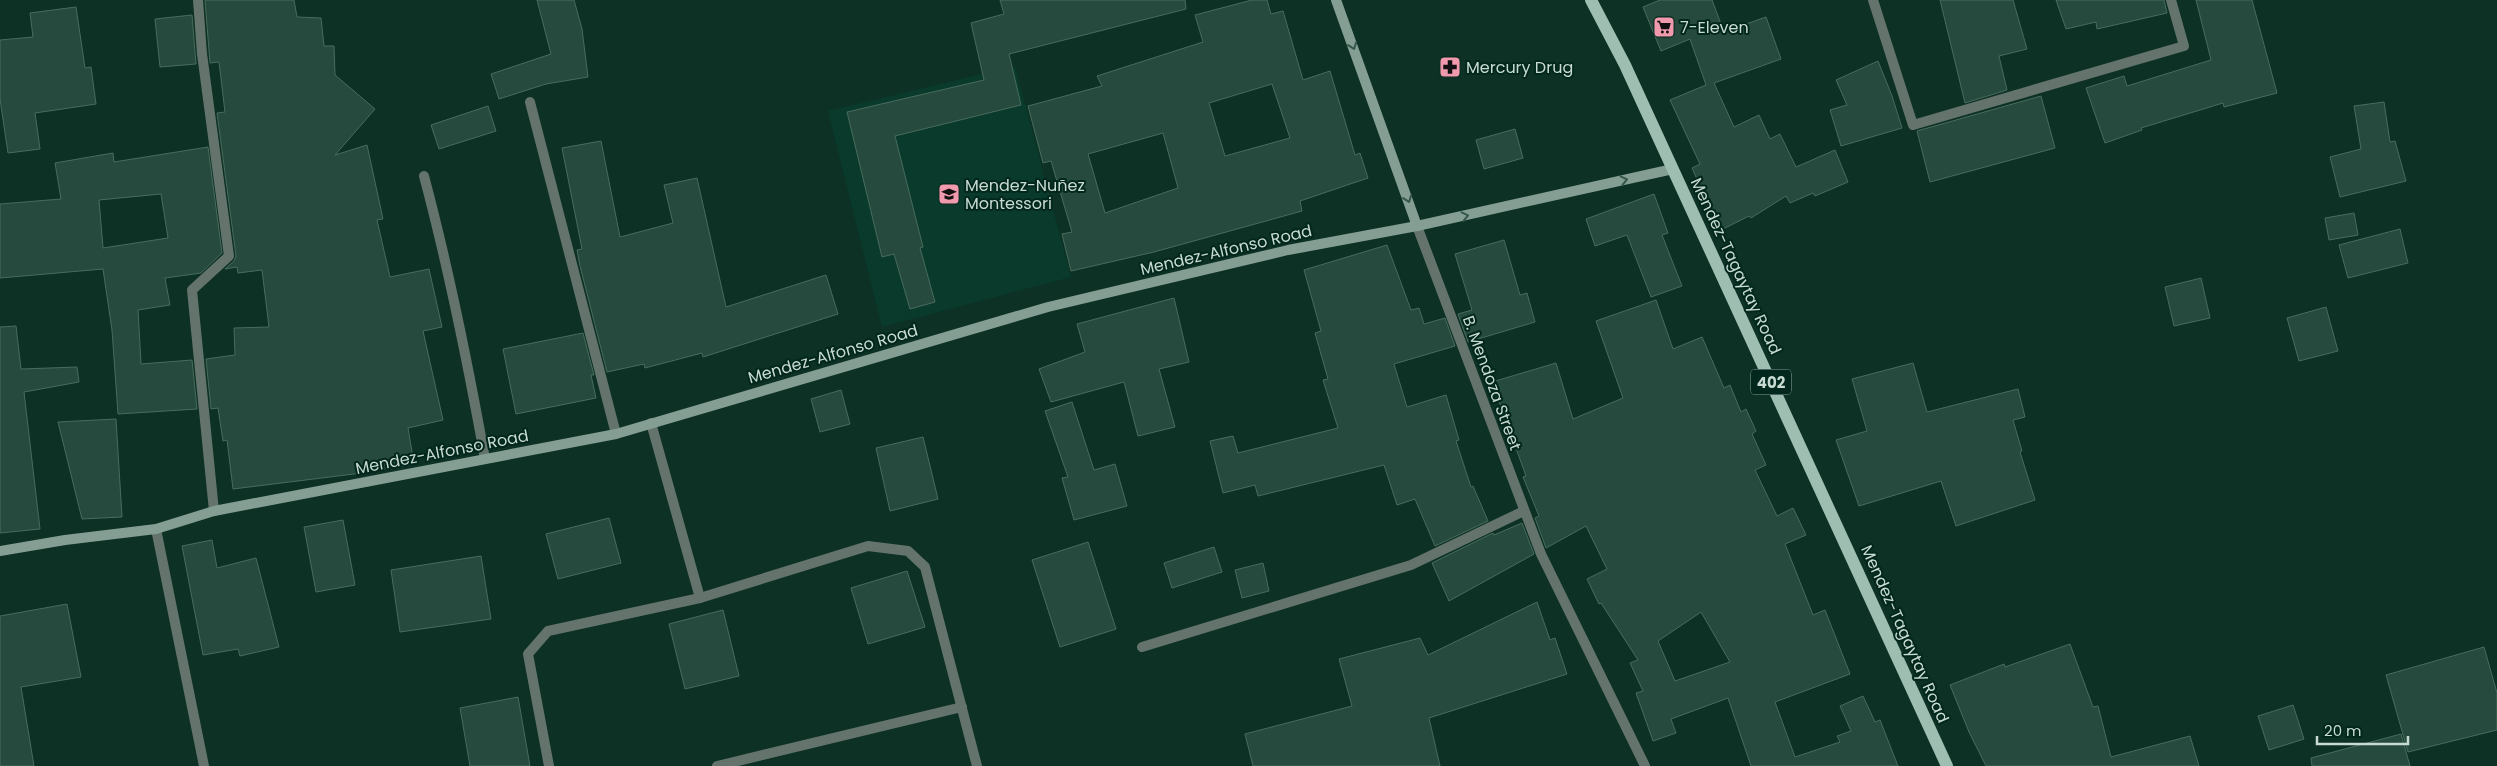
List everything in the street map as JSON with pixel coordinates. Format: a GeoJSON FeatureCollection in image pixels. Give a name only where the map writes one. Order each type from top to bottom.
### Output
{"type":"FeatureCollection","features":[{"type":"Feature","properties":{"kind":"main road","name":"B. Mendoza Street"},"geometry":{"type":"LineString","coordinates":[[1336,0],[1418,226]]}},
{"type":"Feature","properties":{"kind":"main road","name":"Mendez-Tagaytay Road"},"geometry":{"type":"LineString","coordinates":[[1591,0],[1625,65],[1947,766]]}},
{"type":"Feature","properties":{"kind":"main road","name":"Mendez-Alfonso Road"},"geometry":{"type":"LineString","coordinates":[[0,551],[66,540],[156,529],[214,511],[616,434],[1048,307],[1288,250],[1418,226],[1673,169]]}},
{"type":"Feature","properties":{"kind":"street"},"geometry":{"type":"LineString","coordinates":[[198,0],[202,54],[229,256],[192,290],[214,511]]}},
{"type":"Feature","properties":{"kind":"street"},"geometry":{"type":"LineString","coordinates":[[1873,0],[1913,124],[2184,46],[2171,0]]}},
{"type":"Feature","properties":{"kind":"street"},"geometry":{"type":"LineString","coordinates":[[530,102],[616,434]]}},
{"type":"Feature","properties":{"kind":"street"},"geometry":{"type":"LineString","coordinates":[[424,176],[445,253],[465,342],[485,459]]}},
{"type":"Feature","properties":{"kind":"street","name":"B. Mendoza Street"},"geometry":{"type":"LineString","coordinates":[[1418,226],[1541,554],[1645,766]]}},
{"type":"Feature","properties":{"kind":"street"},"geometry":{"type":"LineString","coordinates":[[651,423],[700,598]]}},
{"type":"Feature","properties":{"kind":"street"},"geometry":{"type":"LineString","coordinates":[[1142,647],[1411,566],[1524,511]]}},
{"type":"Feature","properties":{"kind":"street"},"geometry":{"type":"LineString","coordinates":[[156,529],[204,766]]}},
{"type":"Feature","properties":{"kind":"street"},"geometry":{"type":"LineString","coordinates":[[549,766],[528,654],[548,631],[700,598],[868,546],[908,551],[925,567],[977,766]]}},
{"type":"Feature","properties":{"kind":"street"},"geometry":{"type":"LineString","coordinates":[[717,766],[962,707]]}},
{"type":"Feature","properties":{"kind":"shaded area","name":"Mendez-Nuñez Montessori"},"geometry":{"type":"Polygon","coordinates":[[[1015,66],[1071,277],[882,327],[828,111],[1015,66]]]}},
{"type":"Feature","properties":{"kind":"building"},"geometry":{"type":"Polygon","coordinates":[[[205,0],[294,0],[297,17],[321,18],[324,46],[334,46],[335,75],[375,109],[335,155],[367,145],[383,219],[377,220],[390,277],[429,269],[442,327],[423,331],[443,420],[408,428],[414,464],[354,474],[233,489],[227,440],[223,441],[218,408],[211,409],[206,359],[235,355],[234,328],[269,327],[262,270],[238,273],[237,267],[225,269],[234,261],[236,256],[217,113],[225,112],[219,62],[210,63],[205,0]]]}},
{"type":"Feature","properties":{"kind":"building"},"geometry":{"type":"Polygon","coordinates":[[[537,0],[574,0],[582,29],[588,77],[546,84],[499,99],[491,74],[551,54],[537,0]]]}},
{"type":"Feature","properties":{"kind":"building"},"geometry":{"type":"Polygon","coordinates":[[[1000,0],[1185,0],[1186,9],[1009,54],[1021,105],[895,136],[923,247],[920,248],[935,302],[910,309],[894,254],[882,257],[847,112],[984,80],[971,23],[1004,14],[1000,0]]]}},
{"type":"Feature","properties":{"kind":"building"},"geometry":{"type":"Polygon","coordinates":[[[1252,0],[1267,0],[1271,14],[1283,11],[1303,80],[1330,71],[1355,155],[1360,153],[1368,178],[1300,201],[1302,211],[1154,252],[1071,271],[1062,234],[1072,232],[1051,161],[1043,163],[1028,106],[1102,86],[1097,76],[1203,42],[1195,15],[1252,0]],[[1272,84],[1209,103],[1225,156],[1290,138],[1272,84]],[[1163,133],[1088,154],[1105,213],[1178,188],[1163,133]]]}},
{"type":"Feature","properties":{"kind":"building"},"geometry":{"type":"Polygon","coordinates":[[[1660,0],[1712,0],[1724,32],[1766,17],[1781,59],[1714,83],[1734,127],[1759,115],[1770,139],[1780,134],[1796,167],[1835,150],[1848,182],[1815,196],[1813,193],[1790,203],[1786,196],[1751,218],[1749,216],[1721,230],[1695,180],[1697,179],[1692,168],[1700,164],[1670,100],[1706,85],[1690,39],[1661,51],[1643,7],[1660,0]]]}},
{"type":"Feature","properties":{"kind":"building"},"geometry":{"type":"Polygon","coordinates":[[[1940,0],[2013,0],[2027,49],[1999,56],[2007,90],[1965,103],[1940,0]]]}},
{"type":"Feature","properties":{"kind":"building"},"geometry":{"type":"Polygon","coordinates":[[[2056,0],[2164,0],[2167,13],[2097,29],[2096,22],[2066,29],[2056,0]]]}},
{"type":"Feature","properties":{"kind":"building"},"geometry":{"type":"Polygon","coordinates":[[[2196,0],[2252,0],[2277,93],[2224,107],[2223,103],[2141,128],[2142,130],[2105,143],[2086,88],[2124,76],[2127,86],[2211,60],[2196,0]]]}},
{"type":"Feature","properties":{"kind":"building"},"geometry":{"type":"Polygon","coordinates":[[[76,7],[85,68],[91,67],[96,104],[35,113],[40,149],[8,153],[0,99],[0,40],[33,37],[30,13],[76,7]]]}},
{"type":"Feature","properties":{"kind":"building"},"geometry":{"type":"Polygon","coordinates":[[[192,15],[196,64],[160,67],[155,19],[192,15]]]}},
{"type":"Feature","properties":{"kind":"building"},"geometry":{"type":"Polygon","coordinates":[[[1878,61],[1902,128],[1841,146],[1830,110],[1847,105],[1836,80],[1878,61]]]}},
{"type":"Feature","properties":{"kind":"building"},"geometry":{"type":"Polygon","coordinates":[[[2041,96],[2055,148],[1930,182],[1917,131],[2041,96]]]}},
{"type":"Feature","properties":{"kind":"building"},"geometry":{"type":"Polygon","coordinates":[[[2384,102],[2390,142],[2395,141],[2406,181],[2340,197],[2330,157],[2361,149],[2354,106],[2384,102]]]}},
{"type":"Feature","properties":{"kind":"building"},"geometry":{"type":"Polygon","coordinates":[[[488,106],[496,131],[439,149],[431,125],[488,106]]]}},
{"type":"Feature","properties":{"kind":"building"},"geometry":{"type":"Polygon","coordinates":[[[1515,129],[1523,158],[1484,169],[1476,140],[1515,129]]]}},
{"type":"Feature","properties":{"kind":"building"},"geometry":{"type":"Polygon","coordinates":[[[601,141],[620,237],[673,223],[664,185],[697,178],[726,307],[826,275],[838,314],[703,357],[702,353],[645,368],[644,364],[607,372],[580,266],[577,250],[582,249],[562,148],[601,141]]]}},
{"type":"Feature","properties":{"kind":"building"},"geometry":{"type":"Polygon","coordinates":[[[208,147],[222,253],[201,273],[165,278],[170,305],[138,310],[141,364],[192,360],[197,409],[118,414],[112,330],[103,269],[0,278],[0,204],[61,199],[55,163],[113,153],[114,162],[208,147]],[[161,194],[99,200],[103,248],[168,238],[161,194]]]}},
{"type":"Feature","properties":{"kind":"building"},"geometry":{"type":"Polygon","coordinates":[[[1654,194],[1668,233],[1662,235],[1682,286],[1651,297],[1627,235],[1595,246],[1586,219],[1654,194]]]}},
{"type":"Feature","properties":{"kind":"building"},"geometry":{"type":"Polygon","coordinates":[[[2354,213],[2358,235],[2329,240],[2325,218],[2354,213]]]}},
{"type":"Feature","properties":{"kind":"building"},"geometry":{"type":"Polygon","coordinates":[[[2400,229],[2408,263],[2348,278],[2339,245],[2400,229]]]}},
{"type":"Feature","properties":{"kind":"building"},"geometry":{"type":"Polygon","coordinates":[[[1504,240],[1520,295],[1527,293],[1535,322],[1468,342],[1458,314],[1472,310],[1455,254],[1504,240]]]}},
{"type":"Feature","properties":{"kind":"building"},"geometry":{"type":"Polygon","coordinates":[[[1387,245],[1411,310],[1419,308],[1424,324],[1445,318],[1455,346],[1394,364],[1407,407],[1446,395],[1459,440],[1456,441],[1471,487],[1473,486],[1488,521],[1435,546],[1415,499],[1397,505],[1384,465],[1258,496],[1255,485],[1223,493],[1210,441],[1233,436],[1238,453],[1338,428],[1323,380],[1328,379],[1315,333],[1321,331],[1304,270],[1387,245]]]}},
{"type":"Feature","properties":{"kind":"building"},"geometry":{"type":"Polygon","coordinates":[[[2201,278],[2210,318],[2174,326],[2165,287],[2201,278]]]}},
{"type":"Feature","properties":{"kind":"building"},"geometry":{"type":"Polygon","coordinates":[[[1174,298],[1189,362],[1159,369],[1175,427],[1138,436],[1124,382],[1051,402],[1039,369],[1085,352],[1077,324],[1174,298]]]}},
{"type":"Feature","properties":{"kind":"building"},"geometry":{"type":"Polygon","coordinates":[[[1656,300],[1673,349],[1702,337],[1724,388],[1730,385],[1741,412],[1746,409],[1756,431],[1752,434],[1766,465],[1755,470],[1777,516],[1793,508],[1806,535],[1785,544],[1813,615],[1825,610],[1850,674],[1775,702],[1795,757],[1840,742],[1837,736],[1851,731],[1840,706],[1863,696],[1875,722],[1880,720],[1898,766],[1751,766],[1728,698],[1671,719],[1676,733],[1653,741],[1636,693],[1643,691],[1630,663],[1638,660],[1601,603],[1599,604],[1587,579],[1607,569],[1586,526],[1546,548],[1535,518],[1539,516],[1523,477],[1526,476],[1492,382],[1556,363],[1573,419],[1623,398],[1596,321],[1656,300]],[[1701,612],[1658,641],[1675,681],[1730,662],[1701,612]]]}},
{"type":"Feature","properties":{"kind":"building"},"geometry":{"type":"Polygon","coordinates":[[[2326,307],[2338,351],[2299,361],[2287,318],[2326,307]]]}},
{"type":"Feature","properties":{"kind":"building"},"geometry":{"type":"Polygon","coordinates":[[[16,326],[21,369],[77,367],[79,382],[24,392],[40,529],[0,533],[0,327],[16,326]]]}},
{"type":"Feature","properties":{"kind":"building"},"geometry":{"type":"Polygon","coordinates":[[[583,333],[594,375],[591,375],[596,398],[516,414],[503,349],[583,333]]]}},
{"type":"Feature","properties":{"kind":"building"},"geometry":{"type":"Polygon","coordinates":[[[1913,363],[1927,412],[2018,389],[2025,417],[2013,420],[2022,451],[2020,452],[2035,500],[1956,526],[1941,481],[1859,506],[1836,440],[1867,431],[1852,379],[1913,363]]]}},
{"type":"Feature","properties":{"kind":"building"},"geometry":{"type":"Polygon","coordinates":[[[841,390],[850,424],[820,432],[811,399],[841,390]]]}},
{"type":"Feature","properties":{"kind":"building"},"geometry":{"type":"Polygon","coordinates":[[[1072,402],[1094,470],[1115,464],[1127,506],[1074,520],[1062,478],[1068,477],[1045,411],[1072,402]]]}},
{"type":"Feature","properties":{"kind":"building"},"geometry":{"type":"Polygon","coordinates":[[[116,419],[122,517],[82,519],[58,422],[116,419]]]}},
{"type":"Feature","properties":{"kind":"building"},"geometry":{"type":"Polygon","coordinates":[[[923,437],[938,499],[890,511],[876,448],[923,437]]]}},
{"type":"Feature","properties":{"kind":"building"},"geometry":{"type":"Polygon","coordinates":[[[609,518],[621,563],[558,579],[546,534],[609,518]]]}},
{"type":"Feature","properties":{"kind":"building"},"geometry":{"type":"Polygon","coordinates":[[[343,520],[355,585],[316,592],[304,527],[343,520]]]}},
{"type":"Feature","properties":{"kind":"building"},"geometry":{"type":"Polygon","coordinates":[[[1522,523],[1534,554],[1449,601],[1432,563],[1493,533],[1494,535],[1522,523]]]}},
{"type":"Feature","properties":{"kind":"building"},"geometry":{"type":"Polygon","coordinates":[[[212,540],[217,568],[256,558],[279,647],[240,656],[238,649],[203,655],[182,546],[212,540]]]}},
{"type":"Feature","properties":{"kind":"building"},"geometry":{"type":"Polygon","coordinates":[[[1088,542],[1116,629],[1060,647],[1032,560],[1088,542]]]}},
{"type":"Feature","properties":{"kind":"building"},"geometry":{"type":"Polygon","coordinates":[[[1214,547],[1222,572],[1172,588],[1164,563],[1214,547]]]}},
{"type":"Feature","properties":{"kind":"building"},"geometry":{"type":"Polygon","coordinates":[[[481,556],[491,619],[400,632],[391,570],[481,556]]]}},
{"type":"Feature","properties":{"kind":"building"},"geometry":{"type":"Polygon","coordinates":[[[1263,563],[1269,591],[1242,598],[1235,570],[1263,563]]]}},
{"type":"Feature","properties":{"kind":"building"},"geometry":{"type":"Polygon","coordinates":[[[907,571],[925,627],[868,644],[851,588],[907,571]]]}},
{"type":"Feature","properties":{"kind":"building"},"geometry":{"type":"Polygon","coordinates":[[[1537,602],[1550,640],[1555,638],[1567,674],[1429,718],[1440,766],[1253,766],[1245,734],[1352,706],[1339,659],[1420,638],[1428,655],[1537,602]]]}},
{"type":"Feature","properties":{"kind":"building"},"geometry":{"type":"Polygon","coordinates":[[[67,604],[81,677],[21,687],[34,766],[0,766],[0,616],[67,604]]]}},
{"type":"Feature","properties":{"kind":"building"},"geometry":{"type":"Polygon","coordinates":[[[723,610],[739,676],[685,689],[669,624],[723,610]]]}},
{"type":"Feature","properties":{"kind":"building"},"geometry":{"type":"Polygon","coordinates":[[[2070,644],[2093,707],[2098,706],[2111,757],[2190,736],[2199,766],[1986,766],[1969,732],[1950,685],[2004,664],[2005,667],[2070,644]]]}},
{"type":"Feature","properties":{"kind":"building"},"geometry":{"type":"Polygon","coordinates":[[[2484,647],[2497,693],[2497,730],[2408,752],[2386,675],[2484,647]]]}},
{"type":"Feature","properties":{"kind":"building"},"geometry":{"type":"Polygon","coordinates":[[[518,697],[530,766],[470,766],[460,708],[518,697]]]}},
{"type":"Feature","properties":{"kind":"building"},"geometry":{"type":"Polygon","coordinates":[[[2293,705],[2304,739],[2269,750],[2258,716],[2293,705]]]}},
{"type":"Feature","properties":{"kind":"building"},"geometry":{"type":"Polygon","coordinates":[[[2401,734],[2410,766],[2312,766],[2311,758],[2401,734]]]}},
{"type":"Feature","properties":{"kind":"place","name":"7-Eleven"},"geometry":{"type":"Point","coordinates":[1664,27]}},
{"type":"Feature","properties":{"kind":"place","name":"Mercury Drug"},"geometry":{"type":"Point","coordinates":[1450,67]}},
{"type":"Feature","properties":{"kind":"place","name":"Mendez-Nuñez Montessori"},"geometry":{"type":"Point","coordinates":[949,194]}}]}
